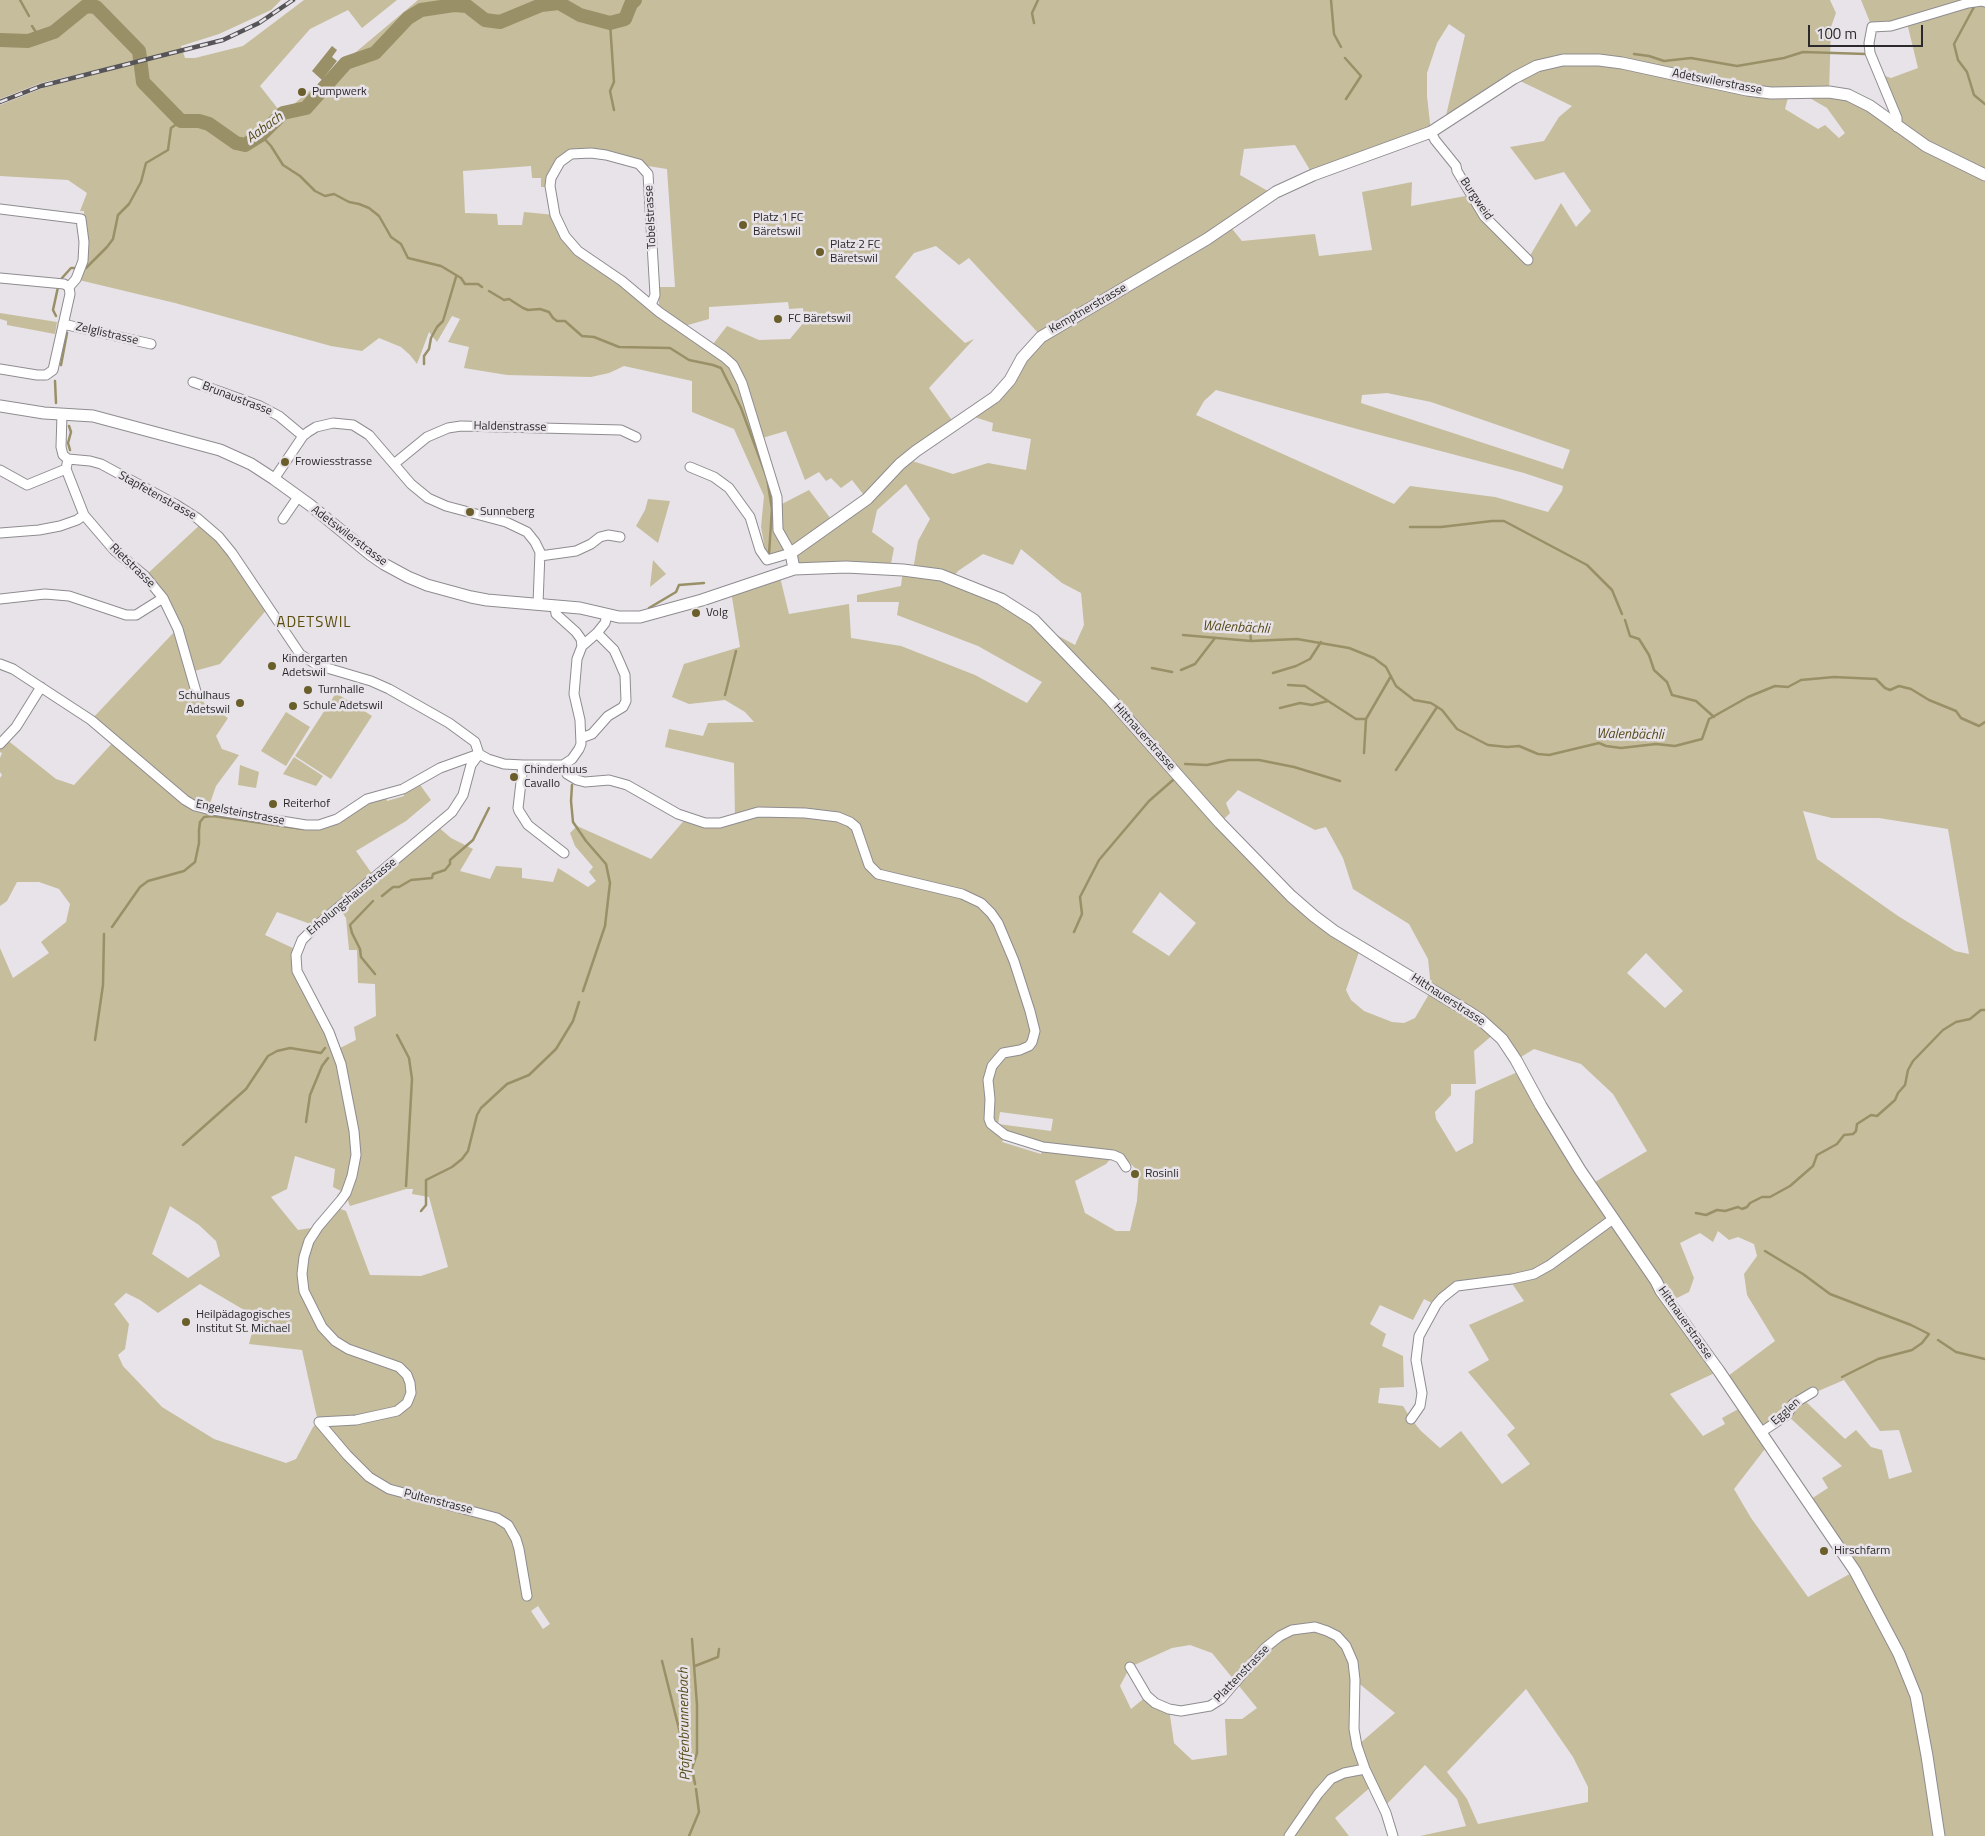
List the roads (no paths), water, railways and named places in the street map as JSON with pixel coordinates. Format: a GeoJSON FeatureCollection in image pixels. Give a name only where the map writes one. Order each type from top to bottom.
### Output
{"type":"FeatureCollection","features":[{"type":"Feature","properties":{"kind":"street"},"geometry":{"type":"LineString","coordinates":[[1897,126],[1897,118],[1870,52],[1869,42],[1872,27],[1891,26],[1968,3],[1985,2]]}},
{"type":"Feature","properties":{"kind":"street","name":"Adetswilerstrasse"},"geometry":{"type":"LineString","coordinates":[[1444,124],[1514,78],[1538,66],[1562,60],[1580,59],[1622,63],[1755,91],[1771,93],[1841,93],[1860,100],[1926,146],[1985,175]]}},
{"type":"Feature","properties":{"kind":"street","name":"Kemptnerstrasse"},"geometry":{"type":"LineString","coordinates":[[791,553],[867,499],[900,464],[916,451],[995,397],[1010,380],[1028,350],[1041,337],[1207,239],[1268,196],[1313,175],[1431,132],[1444,124]]}},
{"type":"Feature","properties":{"kind":"street","name":"Burgweid"},"geometry":{"type":"LineString","coordinates":[[1431,132],[1435,140],[1456,166],[1457,171],[1484,216],[1528,260]]}},
{"type":"Feature","properties":{"kind":"street","name":"Tobelstrasse"},"geometry":{"type":"LineString","coordinates":[[651,305],[655,295],[648,174],[639,164],[606,155],[591,153],[571,154],[560,162],[551,178],[552,202],[555,215],[565,236],[578,251],[622,281],[651,305],[724,357],[738,373],[777,497],[778,530],[791,553]]}},
{"type":"Feature","properties":{"kind":"street"},"geometry":{"type":"LineString","coordinates":[[0,209],[81,218],[84,242],[83,261],[76,280],[69,287],[64,284],[0,278]]}},
{"type":"Feature","properties":{"kind":"street","name":"Zelglistrasse"},"geometry":{"type":"LineString","coordinates":[[0,369],[37,375],[46,375],[53,370],[70,294],[69,287]]}},
{"type":"Feature","properties":{"kind":"street","name":"Zelglistrasse"},"geometry":{"type":"LineString","coordinates":[[63,324],[150,344]]}},
{"type":"Feature","properties":{"kind":"street","name":"Brunaustrasse"},"geometry":{"type":"LineString","coordinates":[[193,382],[247,400],[270,411],[303,436]]}},
{"type":"Feature","properties":{"kind":"street","name":"Adetswilerstrasse"},"geometry":{"type":"LineString","coordinates":[[0,406],[44,413],[85,415],[220,450],[251,464],[274,479],[371,555],[408,577],[450,593],[471,597],[580,608],[607,615],[629,617],[655,614],[794,569]]}},
{"type":"Feature","properties":{"kind":"street"},"geometry":{"type":"LineString","coordinates":[[0,470],[27,485],[66,469],[68,459],[63,454],[61,447],[62,414]]}},
{"type":"Feature","properties":{"kind":"street"},"geometry":{"type":"LineString","coordinates":[[274,479],[303,436],[316,428],[328,424],[341,422],[353,425],[368,435],[411,484],[428,498],[440,504],[506,522],[523,529],[535,542],[540,556],[538,604]]}},
{"type":"Feature","properties":{"kind":"street","name":"Haldenstrasse"},"geometry":{"type":"LineString","coordinates":[[394,464],[427,437],[448,428],[461,426],[621,430],[636,436]]}},
{"type":"Feature","properties":{"kind":"street","name":"Stapfetenstrasse"},"geometry":{"type":"LineString","coordinates":[[68,459],[101,464],[175,504],[203,522],[232,553],[300,654],[317,665],[371,681],[389,689],[449,723],[475,742],[479,754]]}},
{"type":"Feature","properties":{"kind":"street"},"geometry":{"type":"LineString","coordinates":[[690,467],[714,477],[729,488],[750,517],[760,550],[767,560],[791,553],[794,569]]}},
{"type":"Feature","properties":{"kind":"street","name":"Rietstrasse"},"geometry":{"type":"LineString","coordinates":[[66,469],[84,514],[114,550],[145,576],[163,598],[178,629],[197,695]]}},
{"type":"Feature","properties":{"kind":"street"},"geometry":{"type":"LineString","coordinates":[[283,519],[298,497]]}},
{"type":"Feature","properties":{"kind":"street"},"geometry":{"type":"LineString","coordinates":[[0,534],[60,526],[77,520],[84,514]]}},
{"type":"Feature","properties":{"kind":"street"},"geometry":{"type":"LineString","coordinates":[[540,556],[576,550],[591,544],[600,537],[608,535],[620,537]]}},
{"type":"Feature","properties":{"kind":"street","name":"Hittnauerstrasse"},"geometry":{"type":"LineString","coordinates":[[794,569],[846,566],[929,573],[952,579],[1001,599],[1034,620],[1111,700],[1220,823],[1291,896],[1334,931],[1467,1010],[1482,1020],[1502,1039],[1516,1060],[1566,1150],[1852,1566],[1892,1640],[1910,1678],[1916,1696],[1927,1756],[1938,1836]]}},
{"type":"Feature","properties":{"kind":"street"},"geometry":{"type":"LineString","coordinates":[[0,599],[45,594],[69,596],[126,615],[136,615],[163,598]]}},
{"type":"Feature","properties":{"kind":"street"},"geometry":{"type":"LineString","coordinates":[[555,606],[556,614],[576,632],[582,646]]}},
{"type":"Feature","properties":{"kind":"street"},"geometry":{"type":"LineString","coordinates":[[479,754],[504,764],[523,766],[563,765],[576,754],[580,749],[581,738],[580,720],[574,694],[577,659],[582,646],[605,623],[607,615]]}},
{"type":"Feature","properties":{"kind":"street"},"geometry":{"type":"LineString","coordinates":[[581,738],[592,734],[608,716],[623,707],[626,701],[625,675],[619,660],[614,650],[596,633]]}},
{"type":"Feature","properties":{"kind":"street","name":"Engelsteinstrasse"},"geometry":{"type":"LineString","coordinates":[[0,664],[12,669],[91,720],[184,800],[194,806],[306,825],[319,824],[337,819],[367,799],[403,789],[440,768],[479,754]]}},
{"type":"Feature","properties":{"kind":"street"},"geometry":{"type":"LineString","coordinates":[[0,744],[16,727],[41,687]]}},
{"type":"Feature","properties":{"kind":"street","name":"Erholungshausstrasse"},"geometry":{"type":"LineString","coordinates":[[318,1422],[356,1420],[397,1411],[407,1403],[411,1393],[407,1375],[399,1367],[348,1349],[335,1342],[322,1327],[304,1291],[302,1274],[304,1257],[309,1242],[318,1227],[342,1200],[352,1176],[356,1155],[354,1131],[341,1064],[329,1032],[297,971],[296,956],[302,940],[314,928],[452,812],[463,795],[471,765],[479,754]]}},
{"type":"Feature","properties":{"kind":"street"},"geometry":{"type":"LineString","coordinates":[[563,765],[564,770],[572,778],[585,782],[609,780],[627,785],[687,817],[701,822],[712,824],[758,812],[805,813],[838,817],[850,822],[856,828],[870,865],[878,874],[962,894],[981,903],[998,923],[1014,961],[1035,1031],[1029,1046],[1020,1050],[1003,1053],[992,1066],[988,1080],[990,1099],[989,1119],[991,1124],[1005,1135],[1043,1147],[1113,1155],[1120,1158],[1126,1166]]}},
{"type":"Feature","properties":{"kind":"street"},"geometry":{"type":"LineString","coordinates":[[523,766],[519,811],[528,825],[564,853]]}},
{"type":"Feature","properties":{"kind":"street"},"geometry":{"type":"LineString","coordinates":[[1410,1419],[1420,1406],[1422,1393],[1416,1360],[1419,1336],[1436,1305],[1442,1298],[1457,1286],[1534,1274],[1613,1220]]}},
{"type":"Feature","properties":{"kind":"street","name":"Egglen"},"geometry":{"type":"LineString","coordinates":[[1760,1434],[1786,1415],[1793,1404],[1813,1392]]}},
{"type":"Feature","properties":{"kind":"street","name":"Pultenstrasse"},"geometry":{"type":"LineString","coordinates":[[318,1422],[369,1477],[389,1489],[498,1518],[508,1525],[519,1549],[527,1596]]}},
{"type":"Feature","properties":{"kind":"street","name":"Plattenstrasse"},"geometry":{"type":"LineString","coordinates":[[1130,1667],[1146,1696],[1155,1703],[1169,1709],[1181,1711],[1210,1706],[1222,1699],[1265,1648],[1280,1636],[1302,1627],[1314,1627],[1337,1636],[1346,1646],[1353,1662],[1355,1680],[1354,1729],[1357,1746],[1386,1813],[1392,1836]]}},
{"type":"Feature","properties":{"kind":"street"},"geometry":{"type":"LineString","coordinates":[[1289,1836],[1318,1794],[1331,1779],[1344,1772],[1366,1769]]}},
{"type":"Feature","properties":{"kind":"waterway"},"geometry":{"type":"LineString","coordinates":[[20,0],[29,16]]}},
{"type":"Feature","properties":{"kind":"waterway","name":"Aabach"},"geometry":{"type":"LineString","coordinates":[[0,40],[28,41],[54,32],[86,6],[96,7],[139,51],[143,82],[181,121],[199,121],[209,124],[236,143],[245,145],[261,135],[283,113],[306,108],[346,63],[375,53],[408,18],[421,10],[454,5],[467,6],[485,20],[500,22],[541,5],[559,3],[580,15],[610,23],[625,19],[631,4],[635,0]]}},
{"type":"Feature","properties":{"kind":"waterway"},"geometry":{"type":"LineString","coordinates":[[1034,23],[1032,13],[1038,0]]}},
{"type":"Feature","properties":{"kind":"waterway"},"geometry":{"type":"LineString","coordinates":[[1331,0],[1334,34],[1341,47]]}},
{"type":"Feature","properties":{"kind":"waterway"},"geometry":{"type":"LineString","coordinates":[[1974,7],[1954,44],[1958,60],[1967,72],[1974,95],[1985,104]]}},
{"type":"Feature","properties":{"kind":"waterway"},"geometry":{"type":"LineString","coordinates":[[610,23],[614,82],[610,91],[614,110]]}},
{"type":"Feature","properties":{"kind":"waterway"},"geometry":{"type":"LineString","coordinates":[[32,26],[39,37]]}},
{"type":"Feature","properties":{"kind":"waterway"},"geometry":{"type":"LineString","coordinates":[[1634,54],[1664,61],[1691,58],[1737,66],[1784,58],[1803,52],[1866,54]]}},
{"type":"Feature","properties":{"kind":"waterway"},"geometry":{"type":"LineString","coordinates":[[1345,58],[1361,76],[1346,99]]}},
{"type":"Feature","properties":{"kind":"waterway"},"geometry":{"type":"LineString","coordinates":[[86,268],[113,239],[118,215],[129,204],[141,182],[146,163],[168,150],[171,128],[181,121]]}},
{"type":"Feature","properties":{"kind":"waterway"},"geometry":{"type":"LineString","coordinates":[[261,135],[271,146],[283,165],[300,176],[315,191],[325,196],[334,194],[349,202],[369,208],[379,216],[391,237],[401,244],[408,258],[441,266],[461,278],[465,284],[478,284],[482,287]]}},
{"type":"Feature","properties":{"kind":"waterway"},"geometry":{"type":"LineString","coordinates":[[62,278],[71,268],[76,268]]}},
{"type":"Feature","properties":{"kind":"waterway"},"geometry":{"type":"LineString","coordinates":[[424,364],[424,356],[429,349],[431,338],[443,321],[456,277]]}},
{"type":"Feature","properties":{"kind":"waterway"},"geometry":{"type":"LineString","coordinates":[[56,316],[53,310],[58,287]]}},
{"type":"Feature","properties":{"kind":"waterway"},"geometry":{"type":"LineString","coordinates":[[489,291],[504,300],[509,299],[528,310],[540,309],[549,312],[557,321],[565,321],[582,336],[594,337],[619,347],[670,348],[689,360],[721,368],[741,408],[767,478],[772,509],[769,554]]}},
{"type":"Feature","properties":{"kind":"waterway"},"geometry":{"type":"LineString","coordinates":[[61,365],[67,333]]}},
{"type":"Feature","properties":{"kind":"waterway"},"geometry":{"type":"LineString","coordinates":[[55,381],[56,403]]}},
{"type":"Feature","properties":{"kind":"waterway"},"geometry":{"type":"LineString","coordinates":[[69,426],[71,432],[68,443],[70,450]]}},
{"type":"Feature","properties":{"kind":"waterway"},"geometry":{"type":"LineString","coordinates":[[1410,527],[1441,527],[1504,521],[1587,565],[1612,590],[1622,614]]}},
{"type":"Feature","properties":{"kind":"waterway"},"geometry":{"type":"LineString","coordinates":[[649,608],[676,592],[679,585],[704,583]]}},
{"type":"Feature","properties":{"kind":"waterway"},"geometry":{"type":"LineString","coordinates":[[1625,620],[1630,636],[1639,639],[1649,655],[1654,670],[1667,682],[1672,695],[1696,701],[1714,717]]}},
{"type":"Feature","properties":{"kind":"waterway"},"geometry":{"type":"LineString","coordinates":[[1249,621],[1251,641]]}},
{"type":"Feature","properties":{"kind":"waterway","name":"Walenbächli"},"geometry":{"type":"LineString","coordinates":[[1183,635],[1251,641],[1297,639],[1349,648],[1374,658],[1386,667],[1396,686],[1414,700],[1431,703],[1442,710],[1457,729],[1488,745],[1519,746],[1538,754],[1549,755],[1599,743],[1621,748],[1656,744],[1675,746],[1702,739],[1709,719],[1748,697],[1775,686],[1788,687],[1801,680],[1834,677],[1876,679],[1885,688],[1890,690],[1899,686],[1911,689],[1929,700],[1956,711],[1961,718],[1979,726],[1985,722]]}},
{"type":"Feature","properties":{"kind":"waterway"},"geometry":{"type":"LineString","coordinates":[[1181,670],[1195,664],[1215,638]]}},
{"type":"Feature","properties":{"kind":"waterway"},"geometry":{"type":"LineString","coordinates":[[1273,673],[1296,666],[1310,659],[1321,642]]}},
{"type":"Feature","properties":{"kind":"waterway"},"geometry":{"type":"LineString","coordinates":[[725,695],[736,651]]}},
{"type":"Feature","properties":{"kind":"waterway"},"geometry":{"type":"LineString","coordinates":[[1152,668],[1172,672]]}},
{"type":"Feature","properties":{"kind":"waterway"},"geometry":{"type":"LineString","coordinates":[[1364,753],[1366,719],[1391,676]]}},
{"type":"Feature","properties":{"kind":"waterway"},"geometry":{"type":"LineString","coordinates":[[1288,685],[1305,686],[1356,719],[1366,719]]}},
{"type":"Feature","properties":{"kind":"waterway"},"geometry":{"type":"LineString","coordinates":[[1280,708],[1300,703],[1312,705],[1328,701]]}},
{"type":"Feature","properties":{"kind":"waterway"},"geometry":{"type":"LineString","coordinates":[[1396,770],[1437,707]]}},
{"type":"Feature","properties":{"kind":"waterway"},"geometry":{"type":"LineString","coordinates":[[1185,764],[1207,765],[1229,760],[1259,760],[1294,767],[1340,781]]}},
{"type":"Feature","properties":{"kind":"waterway"},"geometry":{"type":"LineString","coordinates":[[1074,932],[1082,914],[1080,897],[1099,860],[1149,801],[1173,780]]}},
{"type":"Feature","properties":{"kind":"waterway"},"geometry":{"type":"LineString","coordinates":[[572,785],[573,822],[586,841],[606,864],[610,883],[605,926],[583,991]]}},
{"type":"Feature","properties":{"kind":"waterway"},"geometry":{"type":"LineString","coordinates":[[382,896],[393,887],[399,887],[411,880],[432,878],[433,874],[445,870],[450,864],[450,860],[473,840],[489,808]]}},
{"type":"Feature","properties":{"kind":"waterway"},"geometry":{"type":"LineString","coordinates":[[112,927],[140,887],[148,881],[184,871],[195,862],[199,843],[200,822],[204,817],[213,816],[303,829]]}},
{"type":"Feature","properties":{"kind":"waterway"},"geometry":{"type":"LineString","coordinates":[[373,901],[350,925],[360,949],[361,957],[375,974]]}},
{"type":"Feature","properties":{"kind":"waterway"},"geometry":{"type":"LineString","coordinates":[[95,1040],[103,985],[104,934]]}},
{"type":"Feature","properties":{"kind":"waterway"},"geometry":{"type":"LineString","coordinates":[[421,1211],[426,1205],[426,1180],[452,1167],[462,1159],[468,1151],[477,1115],[481,1108],[507,1084],[529,1075],[556,1049],[573,1021],[579,1002]]}},
{"type":"Feature","properties":{"kind":"waterway"},"geometry":{"type":"LineString","coordinates":[[1696,1213],[1706,1215],[1717,1210],[1725,1211],[1738,1207],[1742,1209],[1762,1197],[1770,1197],[1790,1186],[1813,1166],[1817,1155],[1837,1144],[1844,1135],[1853,1134],[1856,1131],[1857,1124],[1871,1115],[1877,1116],[1895,1100],[1905,1085],[1908,1070],[1913,1061],[1943,1030],[1956,1022],[1970,1019],[1981,1010],[1985,1010]]}},
{"type":"Feature","properties":{"kind":"waterway"},"geometry":{"type":"LineString","coordinates":[[397,1035],[409,1058],[412,1079],[406,1186]]}},
{"type":"Feature","properties":{"kind":"waterway"},"geometry":{"type":"LineString","coordinates":[[183,1145],[246,1089],[268,1056],[277,1051],[290,1048],[321,1053],[325,1048]]}},
{"type":"Feature","properties":{"kind":"waterway"},"geometry":{"type":"LineString","coordinates":[[306,1122],[310,1095],[322,1066],[328,1058]]}},
{"type":"Feature","properties":{"kind":"waterway"},"geometry":{"type":"LineString","coordinates":[[1765,1251],[1803,1274],[1830,1294],[1911,1325],[1929,1334],[1922,1343],[1912,1350],[1878,1359],[1842,1377]]}},
{"type":"Feature","properties":{"kind":"waterway"},"geometry":{"type":"LineString","coordinates":[[1938,1340],[1956,1352],[1985,1359]]}},
{"type":"Feature","properties":{"kind":"waterway","name":"Pfaffenbrunnenbach"},"geometry":{"type":"LineString","coordinates":[[692,1639],[697,1705],[697,1753],[692,1768],[695,1784]]}},
{"type":"Feature","properties":{"kind":"waterway"},"geometry":{"type":"LineString","coordinates":[[695,1666],[718,1657],[719,1649]]}},
{"type":"Feature","properties":{"kind":"waterway"},"geometry":{"type":"LineString","coordinates":[[662,1661],[683,1745],[692,1764]]}},
{"type":"Feature","properties":{"kind":"waterway","name":"Pfaffenbrunnenbach"},"geometry":{"type":"LineString","coordinates":[[689,1836],[699,1812],[696,1789]]}},
{"type":"Feature","properties":{"kind":"railway"},"geometry":{"type":"LineString","coordinates":[[0,102],[41,86],[223,40],[259,23],[293,0]]}},
{"type":"Feature","properties":{"kind":"place","name":"Pumpwerk"},"geometry":{"type":"Point","coordinates":[302,92]}},
{"type":"Feature","properties":{"kind":"place","name":"Platz 1 FC Bäretswil"},"geometry":{"type":"Point","coordinates":[743,225]}},
{"type":"Feature","properties":{"kind":"place","name":"Platz 2 FC Bäretswil"},"geometry":{"type":"Point","coordinates":[820,252]}},
{"type":"Feature","properties":{"kind":"place","name":"FC Bäretswil"},"geometry":{"type":"Point","coordinates":[778,319]}},
{"type":"Feature","properties":{"kind":"place","name":"Frowiesstrasse"},"geometry":{"type":"Point","coordinates":[285,462]}},
{"type":"Feature","properties":{"kind":"place","name":"Sunneberg"},"geometry":{"type":"Point","coordinates":[470,512]}},
{"type":"Feature","properties":{"kind":"place","name":"Volg"},"geometry":{"type":"Point","coordinates":[696,613]}},
{"type":"Feature","properties":{"kind":"place","name":"Kindergarten Adetswil"},"geometry":{"type":"Point","coordinates":[272,666]}},
{"type":"Feature","properties":{"kind":"place","name":"Turnhalle"},"geometry":{"type":"Point","coordinates":[308,690]}},
{"type":"Feature","properties":{"kind":"place","name":"Schulhaus Adetswil"},"geometry":{"type":"Point","coordinates":[240,703]}},
{"type":"Feature","properties":{"kind":"place","name":"Schule Adetswil"},"geometry":{"type":"Point","coordinates":[293,706]}},
{"type":"Feature","properties":{"kind":"place","name":"Chinderhuus Cavallo"},"geometry":{"type":"Point","coordinates":[514,777]}},
{"type":"Feature","properties":{"kind":"place","name":"Reiterhof"},"geometry":{"type":"Point","coordinates":[273,804]}},
{"type":"Feature","properties":{"kind":"place","name":"Rosinli"},"geometry":{"type":"Point","coordinates":[1135,1174]}},
{"type":"Feature","properties":{"kind":"place","name":"Heilpädagogisches Institut St. Michael"},"geometry":{"type":"Point","coordinates":[186,1322]}},
{"type":"Feature","properties":{"kind":"place","name":"Hirschfarm"},"geometry":{"type":"Point","coordinates":[1824,1551]}},
{"type":"Feature","properties":{"kind":"district","name":"ADETSWIL"},"geometry":{"type":"Point","coordinates":[314,623]}}]}
